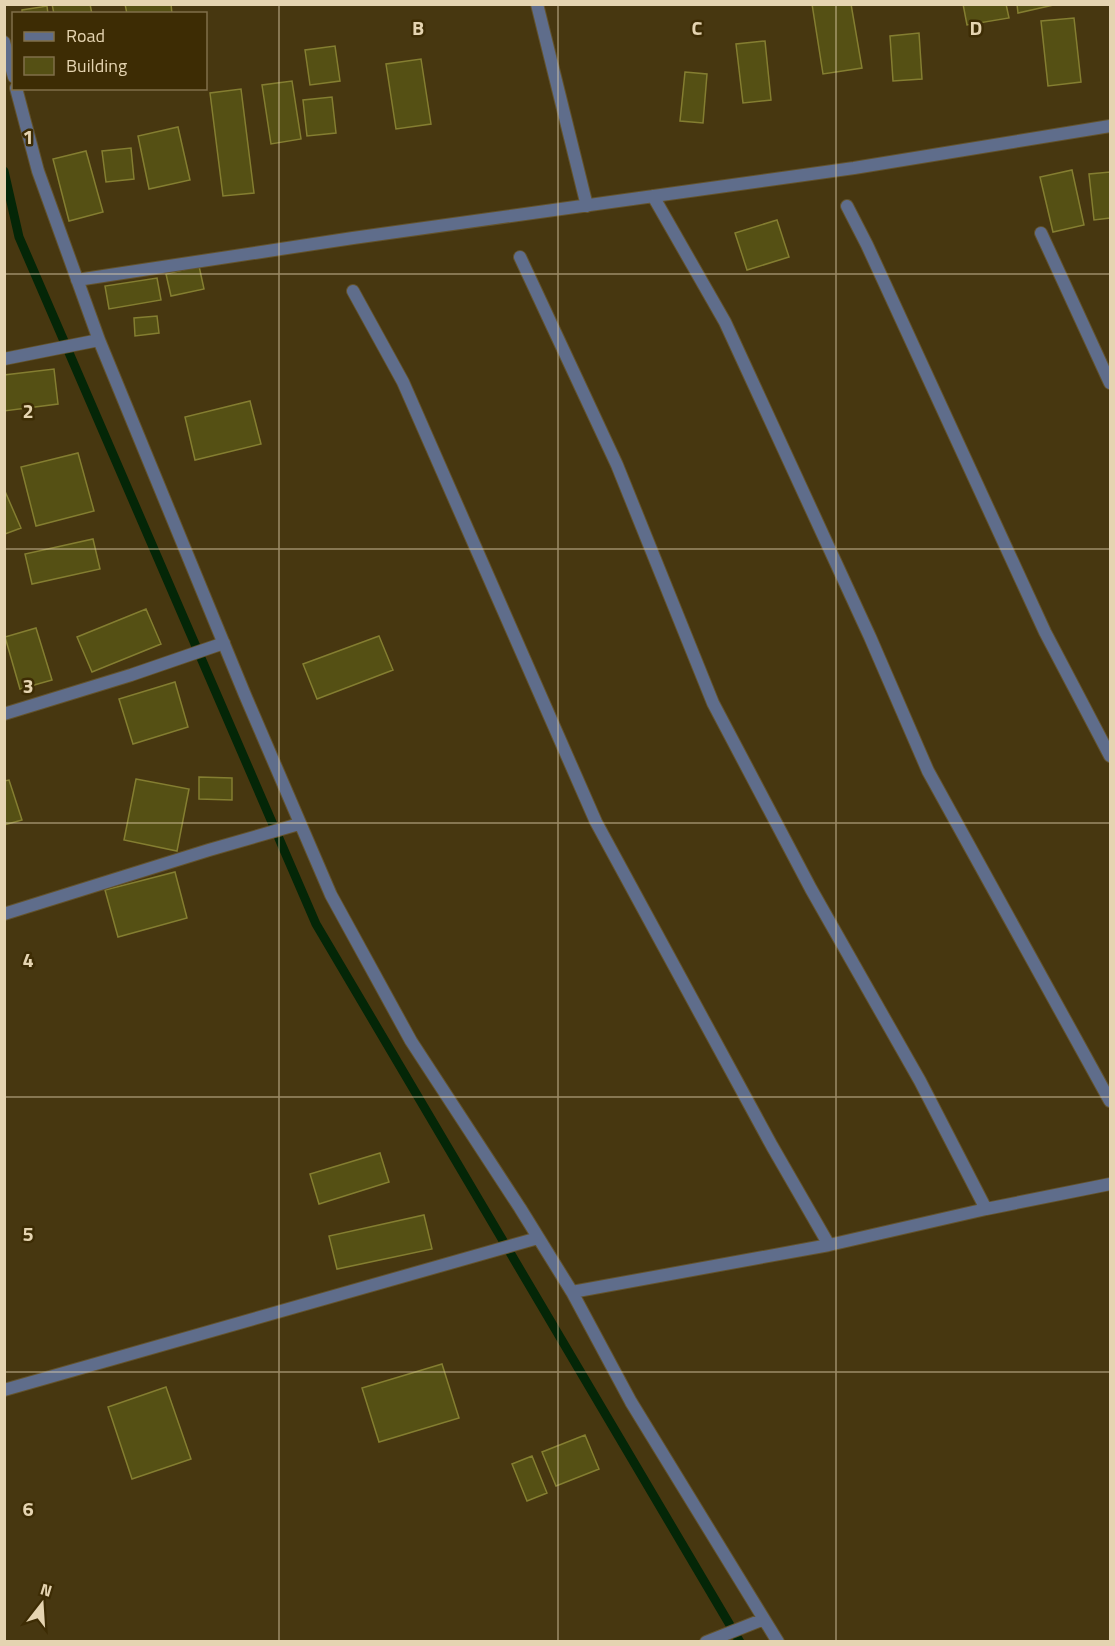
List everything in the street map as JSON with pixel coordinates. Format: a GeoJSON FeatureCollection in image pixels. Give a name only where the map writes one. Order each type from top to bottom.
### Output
{"type":"FeatureCollection","features":[{"type":"Feature","properties":{"kind":"street"},"geometry":{"type":"LineString","coordinates":[[537,4],[587,206]]}},
{"type":"Feature","properties":{"kind":"street"},"geometry":{"type":"LineString","coordinates":[[4,42],[12,70]]}},
{"type":"Feature","properties":{"kind":"street"},"geometry":{"type":"LineString","coordinates":[[17,90],[38,171],[99,340],[299,825],[331,895],[411,1041],[572,1292],[630,1402],[778,1641]]}},
{"type":"Feature","properties":{"kind":"street"},"geometry":{"type":"LineString","coordinates":[[77,280],[352,238],[854,168],[1110,126]]}},
{"type":"Feature","properties":{"kind":"street"},"geometry":{"type":"LineString","coordinates":[[653,196],[724,322],[870,638],[928,771],[1110,1101]]}},
{"type":"Feature","properties":{"kind":"street"},"geometry":{"type":"LineString","coordinates":[[847,206],[1046,632],[1110,756]]}},
{"type":"Feature","properties":{"kind":"street"},"geometry":{"type":"LineString","coordinates":[[1041,233],[1110,383]]}},
{"type":"Feature","properties":{"kind":"street"},"geometry":{"type":"LineString","coordinates":[[520,257],[617,465],[713,703],[811,889],[920,1081],[986,1209]]}},
{"type":"Feature","properties":{"kind":"street"},"geometry":{"type":"LineString","coordinates":[[353,291],[403,382],[596,822],[766,1136],[830,1245]]}},
{"type":"Feature","properties":{"kind":"street"},"geometry":{"type":"LineString","coordinates":[[4,359],[99,340]]}},
{"type":"Feature","properties":{"kind":"street"},"geometry":{"type":"LineString","coordinates":[[4,714],[131,675],[224,643]]}},
{"type":"Feature","properties":{"kind":"street"},"geometry":{"type":"LineString","coordinates":[[4,914],[186,857],[299,825]]}},
{"type":"Feature","properties":{"kind":"street"},"geometry":{"type":"LineString","coordinates":[[572,1292],[830,1245],[986,1209],[1110,1184]]}},
{"type":"Feature","properties":{"kind":"street"},"geometry":{"type":"LineString","coordinates":[[4,1390],[538,1238]]}},
{"type":"Feature","properties":{"kind":"street"},"geometry":{"type":"LineString","coordinates":[[706,1641],[764,1619]]}},
{"type":"Feature","properties":{"kind":"building"},"geometry":{"type":"Polygon","coordinates":[[[52,4],[90,4],[92,12],[54,12],[52,4]]]}},
{"type":"Feature","properties":{"kind":"building"},"geometry":{"type":"Polygon","coordinates":[[[125,4],[171,4],[172,12],[127,12],[125,4]]]}},
{"type":"Feature","properties":{"kind":"building"},"geometry":{"type":"Polygon","coordinates":[[[812,4],[851,4],[862,68],[823,74],[812,4]]]}},
{"type":"Feature","properties":{"kind":"building"},"geometry":{"type":"Polygon","coordinates":[[[963,4],[1006,4],[1009,18],[967,25],[963,4]]]}},
{"type":"Feature","properties":{"kind":"building"},"geometry":{"type":"Polygon","coordinates":[[[1017,4],[1058,4],[1018,13],[1017,4]]]}},
{"type":"Feature","properties":{"kind":"building"},"geometry":{"type":"Polygon","coordinates":[[[47,6],[48,12],[22,12],[22,10],[47,6]]]}},
{"type":"Feature","properties":{"kind":"building"},"geometry":{"type":"Polygon","coordinates":[[[1074,18],[1081,82],[1048,86],[1041,21],[1074,18]]]}},
{"type":"Feature","properties":{"kind":"building"},"geometry":{"type":"Polygon","coordinates":[[[919,33],[922,79],[893,81],[890,36],[919,33]]]}},
{"type":"Feature","properties":{"kind":"building"},"geometry":{"type":"Polygon","coordinates":[[[765,41],[771,100],[743,103],[736,44],[765,41]]]}},
{"type":"Feature","properties":{"kind":"building"},"geometry":{"type":"Polygon","coordinates":[[[335,46],[340,81],[310,85],[305,50],[335,46]]]}},
{"type":"Feature","properties":{"kind":"building"},"geometry":{"type":"Polygon","coordinates":[[[421,59],[431,124],[396,129],[386,64],[421,59]]]}},
{"type":"Feature","properties":{"kind":"building"},"geometry":{"type":"Polygon","coordinates":[[[685,72],[707,74],[703,123],[680,121],[685,72]]]}},
{"type":"Feature","properties":{"kind":"building"},"geometry":{"type":"Polygon","coordinates":[[[292,81],[301,139],[271,144],[262,85],[292,81]]]}},
{"type":"Feature","properties":{"kind":"building"},"geometry":{"type":"Polygon","coordinates":[[[241,89],[254,193],[223,196],[210,93],[241,89]]]}},
{"type":"Feature","properties":{"kind":"building"},"geometry":{"type":"Polygon","coordinates":[[[332,97],[336,133],[307,136],[303,100],[332,97]]]}},
{"type":"Feature","properties":{"kind":"building"},"geometry":{"type":"Polygon","coordinates":[[[178,127],[190,180],[149,189],[138,136],[178,127]]]}},
{"type":"Feature","properties":{"kind":"building"},"geometry":{"type":"Polygon","coordinates":[[[131,148],[134,179],[106,182],[102,151],[131,148]]]}},
{"type":"Feature","properties":{"kind":"building"},"geometry":{"type":"Polygon","coordinates":[[[86,151],[103,212],[69,221],[53,159],[86,151]]]}},
{"type":"Feature","properties":{"kind":"building"},"geometry":{"type":"Polygon","coordinates":[[[1072,170],[1084,225],[1053,232],[1040,177],[1072,170]]]}},
{"type":"Feature","properties":{"kind":"building"},"geometry":{"type":"Polygon","coordinates":[[[1110,172],[1110,218],[1094,220],[1089,174],[1110,172]]]}},
{"type":"Feature","properties":{"kind":"building"},"geometry":{"type":"Polygon","coordinates":[[[777,220],[789,257],[747,270],[735,233],[777,220]]]}},
{"type":"Feature","properties":{"kind":"building"},"geometry":{"type":"Polygon","coordinates":[[[199,266],[204,289],[171,296],[166,274],[199,266]]]}},
{"type":"Feature","properties":{"kind":"building"},"geometry":{"type":"Polygon","coordinates":[[[157,278],[161,300],[109,309],[105,286],[157,278]]]}},
{"type":"Feature","properties":{"kind":"building"},"geometry":{"type":"Polygon","coordinates":[[[157,316],[159,333],[135,336],[134,318],[157,316]]]}},
{"type":"Feature","properties":{"kind":"building"},"geometry":{"type":"Polygon","coordinates":[[[54,369],[58,404],[4,411],[4,375],[54,369]]]}},
{"type":"Feature","properties":{"kind":"building"},"geometry":{"type":"Polygon","coordinates":[[[250,401],[261,444],[195,460],[185,417],[250,401]]]}},
{"type":"Feature","properties":{"kind":"building"},"geometry":{"type":"Polygon","coordinates":[[[78,453],[94,511],[36,526],[21,467],[78,453]]]}},
{"type":"Feature","properties":{"kind":"building"},"geometry":{"type":"Polygon","coordinates":[[[4,489],[21,528],[5,534],[4,534],[4,489]]]}},
{"type":"Feature","properties":{"kind":"building"},"geometry":{"type":"Polygon","coordinates":[[[93,539],[100,569],[32,584],[25,554],[93,539]]]}},
{"type":"Feature","properties":{"kind":"building"},"geometry":{"type":"Polygon","coordinates":[[[146,609],[161,644],[92,672],[77,637],[146,609]]]}},
{"type":"Feature","properties":{"kind":"building"},"geometry":{"type":"Polygon","coordinates":[[[36,628],[52,680],[20,689],[5,637],[36,628]]]}},
{"type":"Feature","properties":{"kind":"building"},"geometry":{"type":"Polygon","coordinates":[[[379,636],[393,670],[317,699],[303,664],[379,636]]]}},
{"type":"Feature","properties":{"kind":"building"},"geometry":{"type":"Polygon","coordinates":[[[175,682],[188,727],[133,744],[119,699],[175,682]]]}},
{"type":"Feature","properties":{"kind":"building"},"geometry":{"type":"Polygon","coordinates":[[[199,777],[232,778],[232,800],[199,799],[199,777]]]}},
{"type":"Feature","properties":{"kind":"building"},"geometry":{"type":"Polygon","coordinates":[[[136,779],[189,789],[177,851],[124,840],[136,779]]]}},
{"type":"Feature","properties":{"kind":"building"},"geometry":{"type":"Polygon","coordinates":[[[9,780],[22,820],[4,825],[4,781],[9,780]]]}},
{"type":"Feature","properties":{"kind":"building"},"geometry":{"type":"Polygon","coordinates":[[[175,872],[187,918],[118,937],[105,890],[175,872]]]}},
{"type":"Feature","properties":{"kind":"building"},"geometry":{"type":"Polygon","coordinates":[[[380,1153],[389,1182],[319,1204],[310,1174],[380,1153]]]}},
{"type":"Feature","properties":{"kind":"building"},"geometry":{"type":"Polygon","coordinates":[[[424,1215],[432,1249],[337,1269],[329,1236],[424,1215]]]}},
{"type":"Feature","properties":{"kind":"building"},"geometry":{"type":"Polygon","coordinates":[[[442,1364],[459,1418],[379,1442],[362,1388],[442,1364]]]}},
{"type":"Feature","properties":{"kind":"building"},"geometry":{"type":"Polygon","coordinates":[[[166,1387],[191,1459],[132,1479],[108,1407],[166,1387]]]}},
{"type":"Feature","properties":{"kind":"building"},"geometry":{"type":"Polygon","coordinates":[[[585,1435],[599,1469],[556,1486],[542,1452],[585,1435]]]}},
{"type":"Feature","properties":{"kind":"building"},"geometry":{"type":"Polygon","coordinates":[[[532,1456],[547,1493],[527,1501],[512,1464],[532,1456]]]}},
{"type":"Feature","properties":{"kind":"waterway"},"geometry":{"type":"LineString","coordinates":[[4,171],[19,237],[316,924],[740,1642]]}}]}
